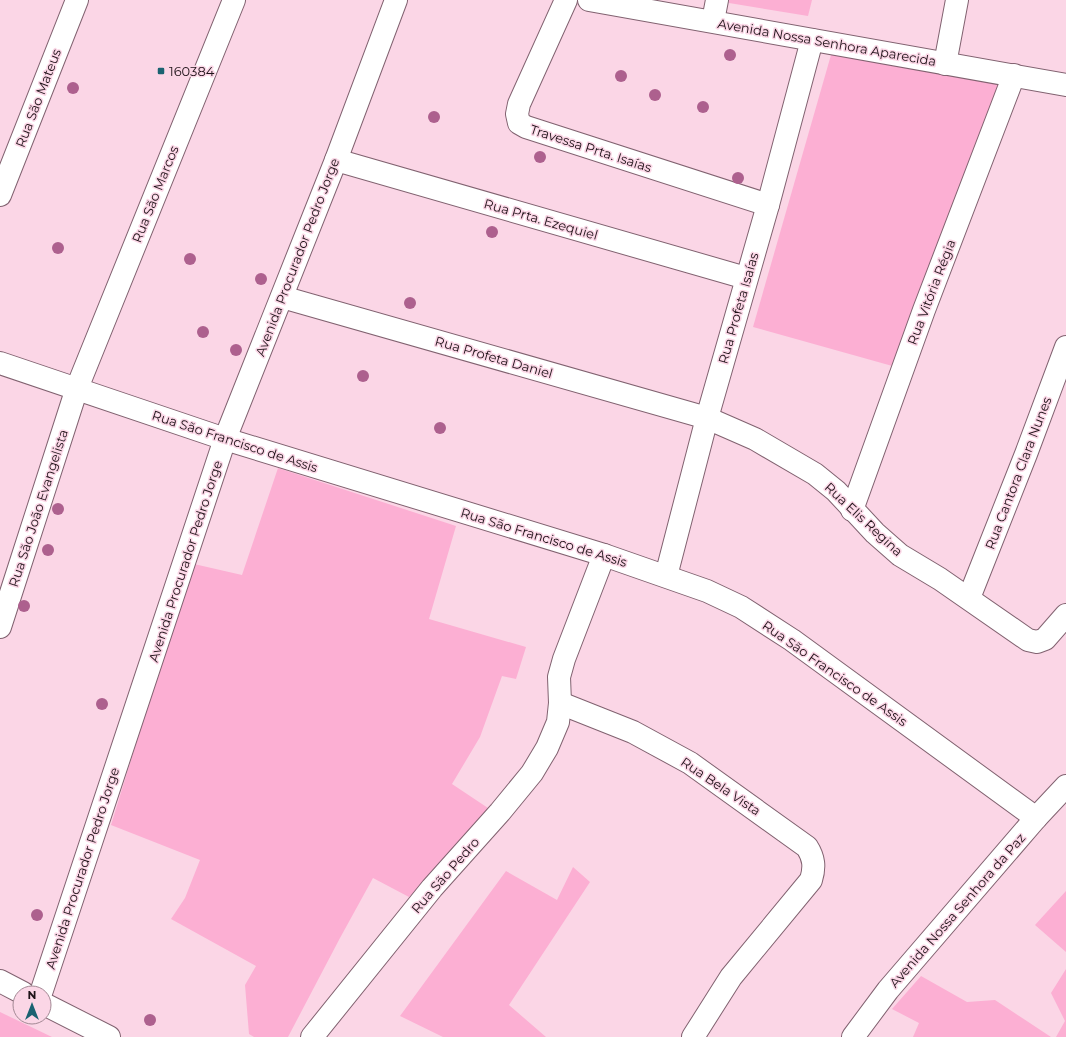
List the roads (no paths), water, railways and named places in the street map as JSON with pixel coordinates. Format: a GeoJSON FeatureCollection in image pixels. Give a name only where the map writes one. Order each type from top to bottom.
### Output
{"type":"FeatureCollection","features":[{"type":"Feature","properties":{"kind":"street","name":"Rua São Mateus"},"geometry":{"type":"LineString","coordinates":[[0,195],[77,0]]}},
{"type":"Feature","properties":{"kind":"street","name":"Rua São Marcos"},"geometry":{"type":"LineString","coordinates":[[77,388],[234,0]]}},
{"type":"Feature","properties":{"kind":"street","name":"Avenida Procurador Pedro Jorge"},"geometry":{"type":"LineString","coordinates":[[44,985],[225,439],[336,160],[396,0]]}},
{"type":"Feature","properties":{"kind":"street","name":"Travessa Prta. Isaías"},"geometry":{"type":"LineString","coordinates":[[566,0],[519,104],[517,114],[519,123],[526,127],[768,205]]}},
{"type":"Feature","properties":{"kind":"street","name":"Avenida Nossa Senhora Aparecida"},"geometry":{"type":"LineString","coordinates":[[589,0],[1066,85]]}},
{"type":"Feature","properties":{"kind":"street"},"geometry":{"type":"LineString","coordinates":[[713,21],[717,0]]}},
{"type":"Feature","properties":{"kind":"street"},"geometry":{"type":"LineString","coordinates":[[945,64],[957,0]]}},
{"type":"Feature","properties":{"kind":"street","name":"Rua Profeta Isaías"},"geometry":{"type":"LineString","coordinates":[[666,576],[707,418],[768,205],[812,40]]}},
{"type":"Feature","properties":{"kind":"street","name":"Rua Vitória Régia"},"geometry":{"type":"LineString","coordinates":[[852,510],[924,310],[1014,75]]}},
{"type":"Feature","properties":{"kind":"street","name":"Rua Prta. Ezequiel"},"geometry":{"type":"LineString","coordinates":[[336,160],[746,278]]}},
{"type":"Feature","properties":{"kind":"street","name":"Rua Profeta Daniel"},"geometry":{"type":"LineString","coordinates":[[282,297],[707,418]]}},
{"type":"Feature","properties":{"kind":"street","name":"Rua Cantora Clara Nunes"},"geometry":{"type":"LineString","coordinates":[[969,598],[1026,454],[1066,347]]}},
{"type":"Feature","properties":{"kind":"street","name":"Rua São Francisco de Assis"},"geometry":{"type":"LineString","coordinates":[[0,363],[225,439],[604,555],[707,591],[741,607],[792,640],[1036,818]]}},
{"type":"Feature","properties":{"kind":"street","name":"Rua São João Evangelista"},"geometry":{"type":"LineString","coordinates":[[0,627],[77,388]]}},
{"type":"Feature","properties":{"kind":"street","name":"Rua Elis Regina"},"geometry":{"type":"LineString","coordinates":[[707,418],[755,439],[815,474],[836,491],[874,533],[900,555],[969,598],[1028,640],[1037,642],[1045,639],[1060,622]]}},
{"type":"Feature","properties":{"kind":"street"},"geometry":{"type":"LineString","coordinates":[[560,703],[559,677],[564,659],[604,555]]}},
{"type":"Feature","properties":{"kind":"street","name":"Rua São Pedro"},"geometry":{"type":"LineString","coordinates":[[312,1037],[432,888],[500,812],[532,773],[547,748],[558,722],[560,703]]}},
{"type":"Feature","properties":{"kind":"street","name":"Rua Bela Vista"},"geometry":{"type":"LineString","coordinates":[[560,703],[634,732],[690,763],[807,847],[812,855],[814,868],[812,880],[732,978],[693,1037]]}},
{"type":"Feature","properties":{"kind":"street","name":"Avenida Nossa Senhora da Paz"},"geometry":{"type":"LineString","coordinates":[[853,1037],[888,990],[1036,818],[1066,786]]}},
{"type":"Feature","properties":{"kind":"street"},"geometry":{"type":"LineString","coordinates":[[0,981],[12,987]]}},
{"type":"Feature","properties":{"kind":"street"},"geometry":{"type":"LineString","coordinates":[[52,1008],[109,1037]]}},
{"type":"Feature","properties":{"kind":"place","name":"160384"},"geometry":{"type":"Point","coordinates":[161,71]}}]}
